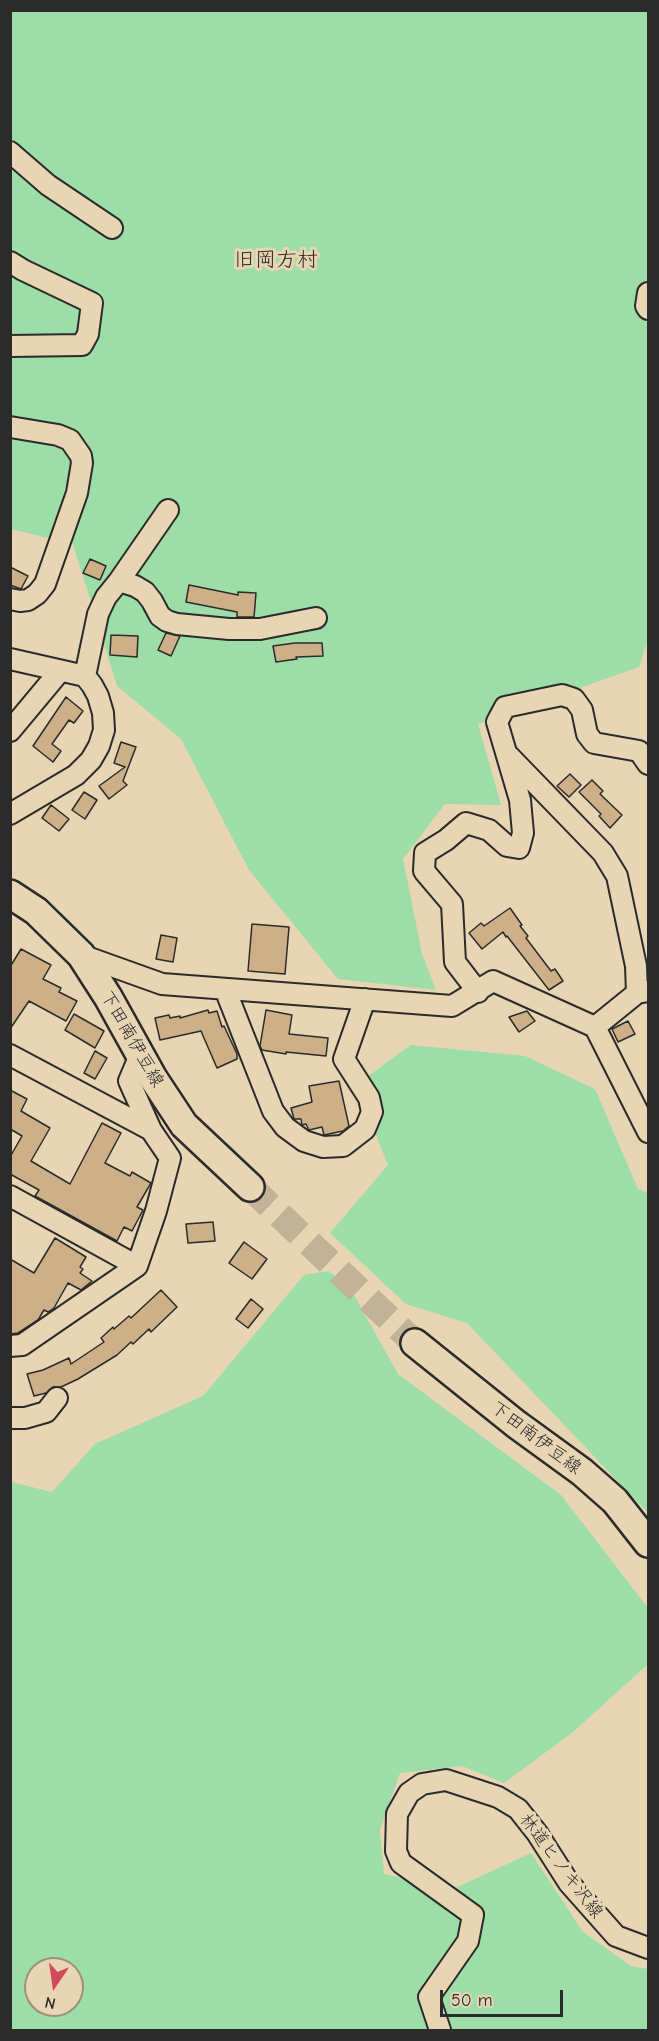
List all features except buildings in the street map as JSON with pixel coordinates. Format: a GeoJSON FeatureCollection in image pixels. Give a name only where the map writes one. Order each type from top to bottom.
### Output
{"type":"FeatureCollection","features":[{"type":"Feature","properties":{"kind":"main road","name":"下田南伊豆線"},"geometry":{"type":"LineString","coordinates":[[10,894],[36,911],[81,955],[184,1125],[250,1187]]}},
{"type":"Feature","properties":{"kind":"main road","name":"下田南伊豆線"},"geometry":{"type":"LineString","coordinates":[[416,1343],[516,1424],[582,1472],[615,1501],[648,1543]]}},
{"type":"Feature","properties":{"kind":"street"},"geometry":{"type":"LineString","coordinates":[[10,152],[48,185],[112,228]]}},
{"type":"Feature","properties":{"kind":"street"},"geometry":{"type":"LineString","coordinates":[[10,262],[92,303],[88,334],[82,345],[10,346]]}},
{"type":"Feature","properties":{"kind":"street"},"geometry":{"type":"LineString","coordinates":[[648,293],[646,306],[648,309]]}},
{"type":"Feature","properties":{"kind":"street"},"geometry":{"type":"LineString","coordinates":[[10,427],[58,435],[70,440],[81,456],[82,463],[77,493],[45,584],[28,600],[20,601],[10,598]]}},
{"type":"Feature","properties":{"kind":"street"},"geometry":{"type":"LineString","coordinates":[[85,676],[98,614],[106,597],[168,510]]}},
{"type":"Feature","properties":{"kind":"street"},"geometry":{"type":"LineString","coordinates":[[119,581],[145,592],[160,616],[177,624],[230,629],[260,629],[316,618]]}},
{"type":"Feature","properties":{"kind":"street"},"geometry":{"type":"LineString","coordinates":[[10,658],[85,676],[92,685],[103,713],[104,730],[91,760],[76,775],[10,814]]}},
{"type":"Feature","properties":{"kind":"street"},"geometry":{"type":"LineString","coordinates":[[10,731],[60,671]]}},
{"type":"Feature","properties":{"kind":"street"},"geometry":{"type":"LineString","coordinates":[[478,992],[455,962],[452,904],[423,871],[425,853],[446,840],[466,823],[489,830],[507,846],[519,848],[523,833],[520,800],[496,722],[505,707],[562,695],[574,699],[582,710],[587,734],[594,743],[639,751],[648,764]]}},
{"type":"Feature","properties":{"kind":"street"},"geometry":{"type":"LineString","coordinates":[[505,752],[603,853],[617,876],[643,992],[596,1027]]}},
{"type":"Feature","properties":{"kind":"street"},"geometry":{"type":"LineString","coordinates":[[81,955],[162,984],[452,1006],[493,981],[596,1027],[648,1132]]}},
{"type":"Feature","properties":{"kind":"street"},"geometry":{"type":"LineString","coordinates":[[225,989],[273,1111],[285,1127],[304,1141],[323,1147],[343,1146],[365,1129],[372,1112],[369,1098],[344,1059],[365,999]]}},
{"type":"Feature","properties":{"kind":"street"},"geometry":{"type":"LineString","coordinates":[[10,1055],[151,1130]]}},
{"type":"Feature","properties":{"kind":"street"},"geometry":{"type":"LineString","coordinates":[[10,1346],[22,1345],[137,1266],[156,1211],[170,1158],[151,1130],[129,1081],[140,1055]]}},
{"type":"Feature","properties":{"kind":"street"},"geometry":{"type":"LineString","coordinates":[[10,1196],[137,1266]]}},
{"type":"Feature","properties":{"kind":"street"},"geometry":{"type":"LineString","coordinates":[[10,1418],[25,1418],[46,1412],[57,1398]]}},
{"type":"Feature","properties":{"kind":"street","name":"林道ヒノキ沢線"},"geometry":{"type":"LineString","coordinates":[[440,2031],[429,1997],[468,1941],[473,1915],[401,1863],[396,1851],[397,1814],[409,1793],[422,1784],[446,1780],[498,1797],[518,1809],[537,1833],[569,1883],[616,1936],[648,1948]]}},
{"type":"Feature","properties":{"kind":"green space"},"geometry":{"type":"Polygon","coordinates":[[[11,11],[648,11],[648,639],[639,667],[478,724],[501,805],[445,804],[403,859],[422,954],[436,990],[338,979],[249,870],[181,739],[117,686],[73,544],[11,529],[11,11]]]}},
{"type":"Feature","properties":{"kind":"green space"},"geometry":{"type":"Polygon","coordinates":[[[411,1045],[525,1056],[595,1089],[638,1189],[648,1193],[648,1513],[467,1323],[406,1304],[330,1233],[388,1165],[356,1085],[411,1045]]]}},
{"type":"Feature","properties":{"kind":"green space"},"geometry":{"type":"Polygon","coordinates":[[[329,1271],[350,1288],[398,1374],[561,1495],[648,1608],[648,1664],[573,1732],[504,1783],[462,1766],[400,1773],[380,1830],[384,1874],[453,1889],[531,1853],[583,1932],[631,1966],[648,1969],[648,2030],[11,2030],[11,1482],[52,1492],[95,1444],[203,1396],[304,1275],[329,1271]]]}},
{"type":"Feature","properties":{"kind":"tunnel"},"geometry":{"type":"LineString","coordinates":[[250,1187],[415,1343]]}},
{"type":"Feature","properties":{"kind":"district","name":"旧岡方村"},"geometry":{"type":"Point","coordinates":[276,260]}}]}
